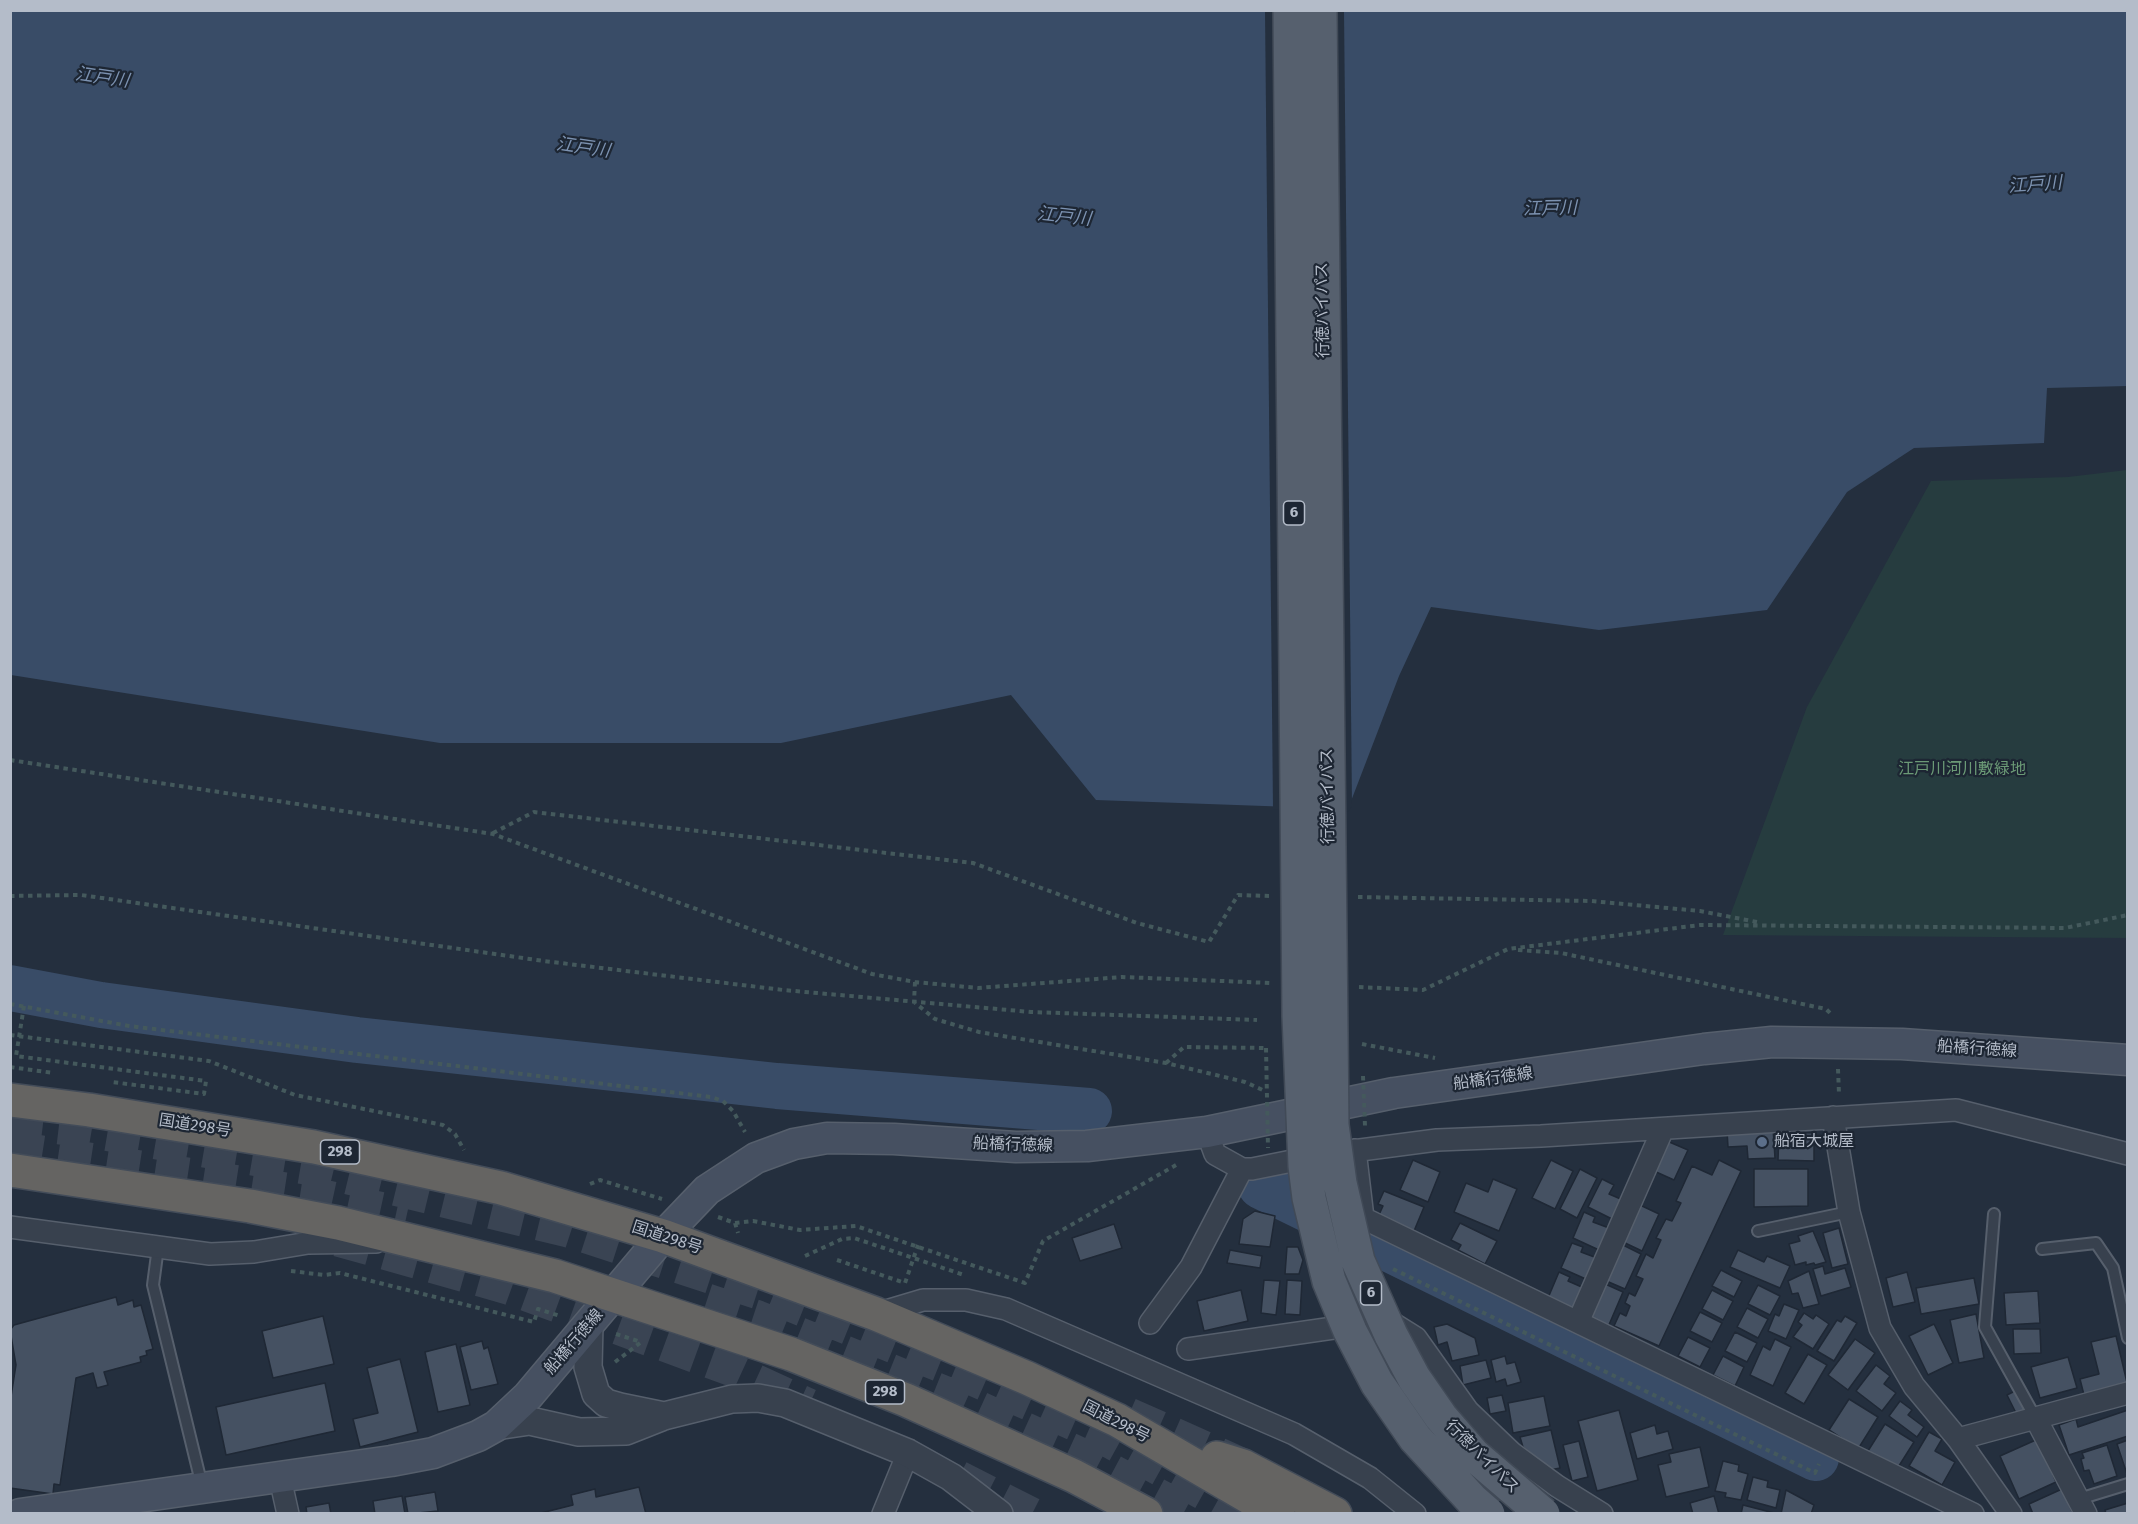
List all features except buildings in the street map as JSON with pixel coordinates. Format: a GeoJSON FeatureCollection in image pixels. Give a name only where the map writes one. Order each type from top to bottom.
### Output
{"type":"FeatureCollection","features":[{"type":"Feature","properties":{"kind":"highway","name":"国道298号"},"geometry":{"type":"LineString","coordinates":[[10,1100],[101,1111],[325,1149],[501,1188],[663,1236],[876,1314],[1027,1377],[1117,1420],[1278,1514]]}},
{"type":"Feature","properties":{"kind":"highway","name":"298"},"geometry":{"type":"LineString","coordinates":[[10,1170],[250,1206],[427,1243],[555,1276],[791,1354],[982,1434],[1074,1476],[1146,1514]]}},
{"type":"Feature","properties":{"kind":"highway","name":"298"},"geometry":{"type":"LineString","coordinates":[[1117,1420],[1195,1451],[1243,1466],[1335,1514]]}},
{"type":"Feature","properties":{"kind":"highway","name":"298"},"geometry":{"type":"LineString","coordinates":[[982,1434],[1107,1514]]}},
{"type":"Feature","properties":{"kind":"main road","name":"行徳バイパス"},"geometry":{"type":"LineString","coordinates":[[1290,10],[1299,1027],[1301,1116],[1306,1177],[1329,1281],[1350,1331],[1377,1383],[1415,1438],[1488,1514]]}},
{"type":"Feature","properties":{"kind":"main road","name":"行徳バイパス"},"geometry":{"type":"LineString","coordinates":[[1320,10],[1332,1125],[1338,1172],[1358,1261],[1391,1335],[1414,1378],[1441,1417],[1474,1455],[1543,1514]]}},
{"type":"Feature","properties":{"kind":"main road","name":"船橋行徳線"},"geometry":{"type":"LineString","coordinates":[[20,1514],[280,1478],[434,1453],[457,1446],[496,1426],[528,1396],[663,1236],[717,1181],[756,1158],[794,1144],[826,1138],[894,1139],[1016,1147],[1087,1146],[1207,1132],[1394,1093],[1704,1049],[1772,1042],[1836,1041],[2127,1060]]}},
{"type":"Feature","properties":{"kind":"street"},"geometry":{"type":"LineString","coordinates":[[1207,1132],[1215,1154],[1242,1169],[1355,1150],[1437,1140],[1663,1129],[1956,1110],[2127,1154]]}},
{"type":"Feature","properties":{"kind":"street"},"geometry":{"type":"LineString","coordinates":[[1837,1116],[1849,1212],[1880,1328],[1914,1386],[1958,1439],[2011,1514]]}},
{"type":"Feature","properties":{"kind":"street"},"geometry":{"type":"LineString","coordinates":[[1578,1322],[1663,1129]]}},
{"type":"Feature","properties":{"kind":"street"},"geometry":{"type":"LineString","coordinates":[[1355,1150],[1363,1218],[1973,1514]]}},
{"type":"Feature","properties":{"kind":"street"},"geometry":{"type":"LineString","coordinates":[[1322,1155],[1331,1213],[1344,1265],[1368,1323]]}},
{"type":"Feature","properties":{"kind":"street"},"geometry":{"type":"LineString","coordinates":[[1150,1323],[1191,1267],[1242,1169]]}},
{"type":"Feature","properties":{"kind":"street"},"geometry":{"type":"LineString","coordinates":[[10,1227],[158,1247],[231,1254],[308,1243],[427,1243]]}},
{"type":"Feature","properties":{"kind":"street"},"geometry":{"type":"LineString","coordinates":[[876,1314],[923,1300],[966,1300],[1006,1309],[1294,1434],[1370,1478],[1415,1514]]}},
{"type":"Feature","properties":{"kind":"street"},"geometry":{"type":"LineString","coordinates":[[1188,1349],[1368,1323],[1392,1323],[1416,1338],[1468,1411],[1512,1453],[1557,1486],[1602,1514]]}},
{"type":"Feature","properties":{"kind":"street"},"geometry":{"type":"LineString","coordinates":[[589,1325],[588,1367],[596,1394],[606,1402],[620,1407],[664,1416]]}},
{"type":"Feature","properties":{"kind":"street"},"geometry":{"type":"LineString","coordinates":[[1958,1439],[2127,1393]]}},
{"type":"Feature","properties":{"kind":"street"},"geometry":{"type":"LineString","coordinates":[[496,1426],[530,1421],[579,1432],[626,1431],[664,1416],[732,1399],[758,1398],[785,1403],[908,1453],[951,1477],[999,1514]]}},
{"type":"Feature","properties":{"kind":"street"},"geometry":{"type":"LineString","coordinates":[[2036,1419],[2082,1506]]}},
{"type":"Feature","properties":{"kind":"street"},"geometry":{"type":"LineString","coordinates":[[883,1514],[908,1453]]}},
{"type":"Feature","properties":{"kind":"street"},"geometry":{"type":"LineString","coordinates":[[280,1478],[288,1514]]}},
{"type":"Feature","properties":{"kind":"lane"},"geometry":{"type":"LineString","coordinates":[[1758,1231],[1849,1212]]}},
{"type":"Feature","properties":{"kind":"lane"},"geometry":{"type":"LineString","coordinates":[[1994,1215],[1984,1327],[2036,1419]]}},
{"type":"Feature","properties":{"kind":"lane"},"geometry":{"type":"LineString","coordinates":[[2042,1249],[2096,1243],[2113,1268],[2127,1338]]}},
{"type":"Feature","properties":{"kind":"lane"},"geometry":{"type":"LineString","coordinates":[[158,1247],[153,1285],[203,1489]]}},
{"type":"Feature","properties":{"kind":"lane"},"geometry":{"type":"LineString","coordinates":[[2082,1506],[2127,1484]]}},
{"type":"Feature","properties":{"kind":"path"},"geometry":{"type":"LineString","coordinates":[[10,760],[493,834],[872,974],[915,982],[978,987],[1122,977],[1200,980]]}},
{"type":"Feature","properties":{"kind":"path"},"geometry":{"type":"LineString","coordinates":[[493,834],[534,812],[973,863],[1137,923],[1209,942],[1238,895],[1274,896]]}},
{"type":"Feature","properties":{"kind":"path"},"geometry":{"type":"LineString","coordinates":[[10,896],[81,895],[556,962],[783,990],[1031,1012],[1257,1020]]}},
{"type":"Feature","properties":{"kind":"path"},"geometry":{"type":"LineString","coordinates":[[1356,897],[1591,901],[1700,911],[1763,924]]}},
{"type":"Feature","properties":{"kind":"path"},"geometry":{"type":"LineString","coordinates":[[1826,1009],[1561,954],[1508,949],[1700,925],[2065,928],[2127,915]]}},
{"type":"Feature","properties":{"kind":"path"},"geometry":{"type":"LineString","coordinates":[[914,1002],[915,982]]}},
{"type":"Feature","properties":{"kind":"path"},"geometry":{"type":"LineString","coordinates":[[914,1002],[935,1019],[979,1032],[1166,1063],[1245,1082],[1264,1089],[1294,1113]]}},
{"type":"Feature","properties":{"kind":"path"},"geometry":{"type":"LineString","coordinates":[[10,1004],[129,1026],[711,1097],[723,1101],[734,1111],[747,1137]]}},
{"type":"Feature","properties":{"kind":"path"},"geometry":{"type":"LineString","coordinates":[[24,1006],[13,1056],[206,1081],[204,1094],[102,1080]]}},
{"type":"Feature","properties":{"kind":"path"},"geometry":{"type":"LineString","coordinates":[[10,1035],[209,1061],[296,1095],[443,1125],[455,1134],[470,1155]]}},
{"type":"Feature","properties":{"kind":"path"},"geometry":{"type":"LineString","coordinates":[[1836,1041],[1837,1116]]}},
{"type":"Feature","properties":{"kind":"path"},"geometry":{"type":"LineString","coordinates":[[1362,1044],[1362,1056]]}},
{"type":"Feature","properties":{"kind":"path"},"geometry":{"type":"LineString","coordinates":[[1166,1063],[1184,1047],[1266,1048],[1268,1148]]}},
{"type":"Feature","properties":{"kind":"path"},"geometry":{"type":"LineString","coordinates":[[10,1067],[56,1074]]}},
{"type":"Feature","properties":{"kind":"path"},"geometry":{"type":"LineString","coordinates":[[1363,1068],[1365,1126]]}},
{"type":"Feature","properties":{"kind":"path"},"geometry":{"type":"LineString","coordinates":[[1022,1289],[1043,1241],[1182,1161]]}},
{"type":"Feature","properties":{"kind":"path"},"geometry":{"type":"LineString","coordinates":[[578,1188],[600,1180],[659,1198]]}},
{"type":"Feature","properties":{"kind":"path"},"geometry":{"type":"LineString","coordinates":[[729,1220],[735,1223],[753,1221],[800,1230],[856,1226],[918,1245],[1025,1283]]}},
{"type":"Feature","properties":{"kind":"path"},"geometry":{"type":"LineString","coordinates":[[735,1223],[743,1237]]}},
{"type":"Feature","properties":{"kind":"path"},"geometry":{"type":"LineString","coordinates":[[795,1258],[848,1237],[967,1276]]}},
{"type":"Feature","properties":{"kind":"path"},"geometry":{"type":"LineString","coordinates":[[837,1260],[905,1283],[918,1245]]}},
{"type":"Feature","properties":{"kind":"path"},"geometry":{"type":"LineString","coordinates":[[1385,1265],[1815,1473],[1822,1457]]}},
{"type":"Feature","properties":{"kind":"path"},"geometry":{"type":"LineString","coordinates":[[534,1322],[538,1309],[557,1315]]}},
{"type":"Feature","properties":{"kind":"path"},"geometry":{"type":"LineString","coordinates":[[606,1369],[641,1342],[622,1335]]}},
{"type":"Feature","properties":{"kind":"green space","name":"江戸川河川敷緑地"},"geometry":{"type":"Polygon","coordinates":[[[2127,470],[2127,938],[1723,935],[1807,707],[1931,481],[2068,477],[2127,470]]]}},
{"type":"Feature","properties":{"kind":"water","name":"江戸川"},"geometry":{"type":"Polygon","coordinates":[[[10,11],[2127,11],[2127,386],[2047,388],[2044,443],[1914,448],[1847,492],[1767,610],[1599,630],[1431,607],[1399,676],[1348,809],[1096,800],[1011,695],[781,743],[440,743],[11,675],[10,11]]]}},
{"type":"Feature","properties":{"kind":"pier"},"geometry":{"type":"Polygon","coordinates":[[[1265,11],[1344,11],[1352,806],[1348,812],[1273,809],[1265,11]]]}},
{"type":"Feature","properties":{"kind":"waterway"},"geometry":{"type":"LineString","coordinates":[[10,988],[101,1005],[357,1040],[777,1086],[1089,1111]]}},
{"type":"Feature","properties":{"kind":"waterway"},"geometry":{"type":"LineString","coordinates":[[1261,1186],[1816,1458]]}},
{"type":"Feature","properties":{"kind":"tunnel"},"geometry":{"type":"LineString","coordinates":[[10,1122],[86,1131],[311,1169],[568,1231],[768,1296],[963,1375],[1096,1434],[1240,1514]]}},
{"type":"Feature","properties":{"kind":"tunnel"},"geometry":{"type":"LineString","coordinates":[[10,1147],[305,1192],[407,1214]]}},
{"type":"Feature","properties":{"kind":"tunnel"},"geometry":{"type":"LineString","coordinates":[[338,1240],[508,1288],[735,1371],[809,1405]]}},
{"type":"Feature","properties":{"kind":"tunnel"},"geometry":{"type":"LineString","coordinates":[[707,1300],[758,1317],[954,1396],[1085,1456],[1194,1514]]}},
{"type":"Feature","properties":{"kind":"tunnel"},"geometry":{"type":"LineString","coordinates":[[1129,1414],[1246,1466]]}},
{"type":"Feature","properties":{"kind":"tunnel"},"geometry":{"type":"LineString","coordinates":[[959,1477],[1032,1514]]}},
{"type":"Feature","properties":{"kind":"place","name":"船宿大城屋"},"geometry":{"type":"Point","coordinates":[1762,1142]}}]}
